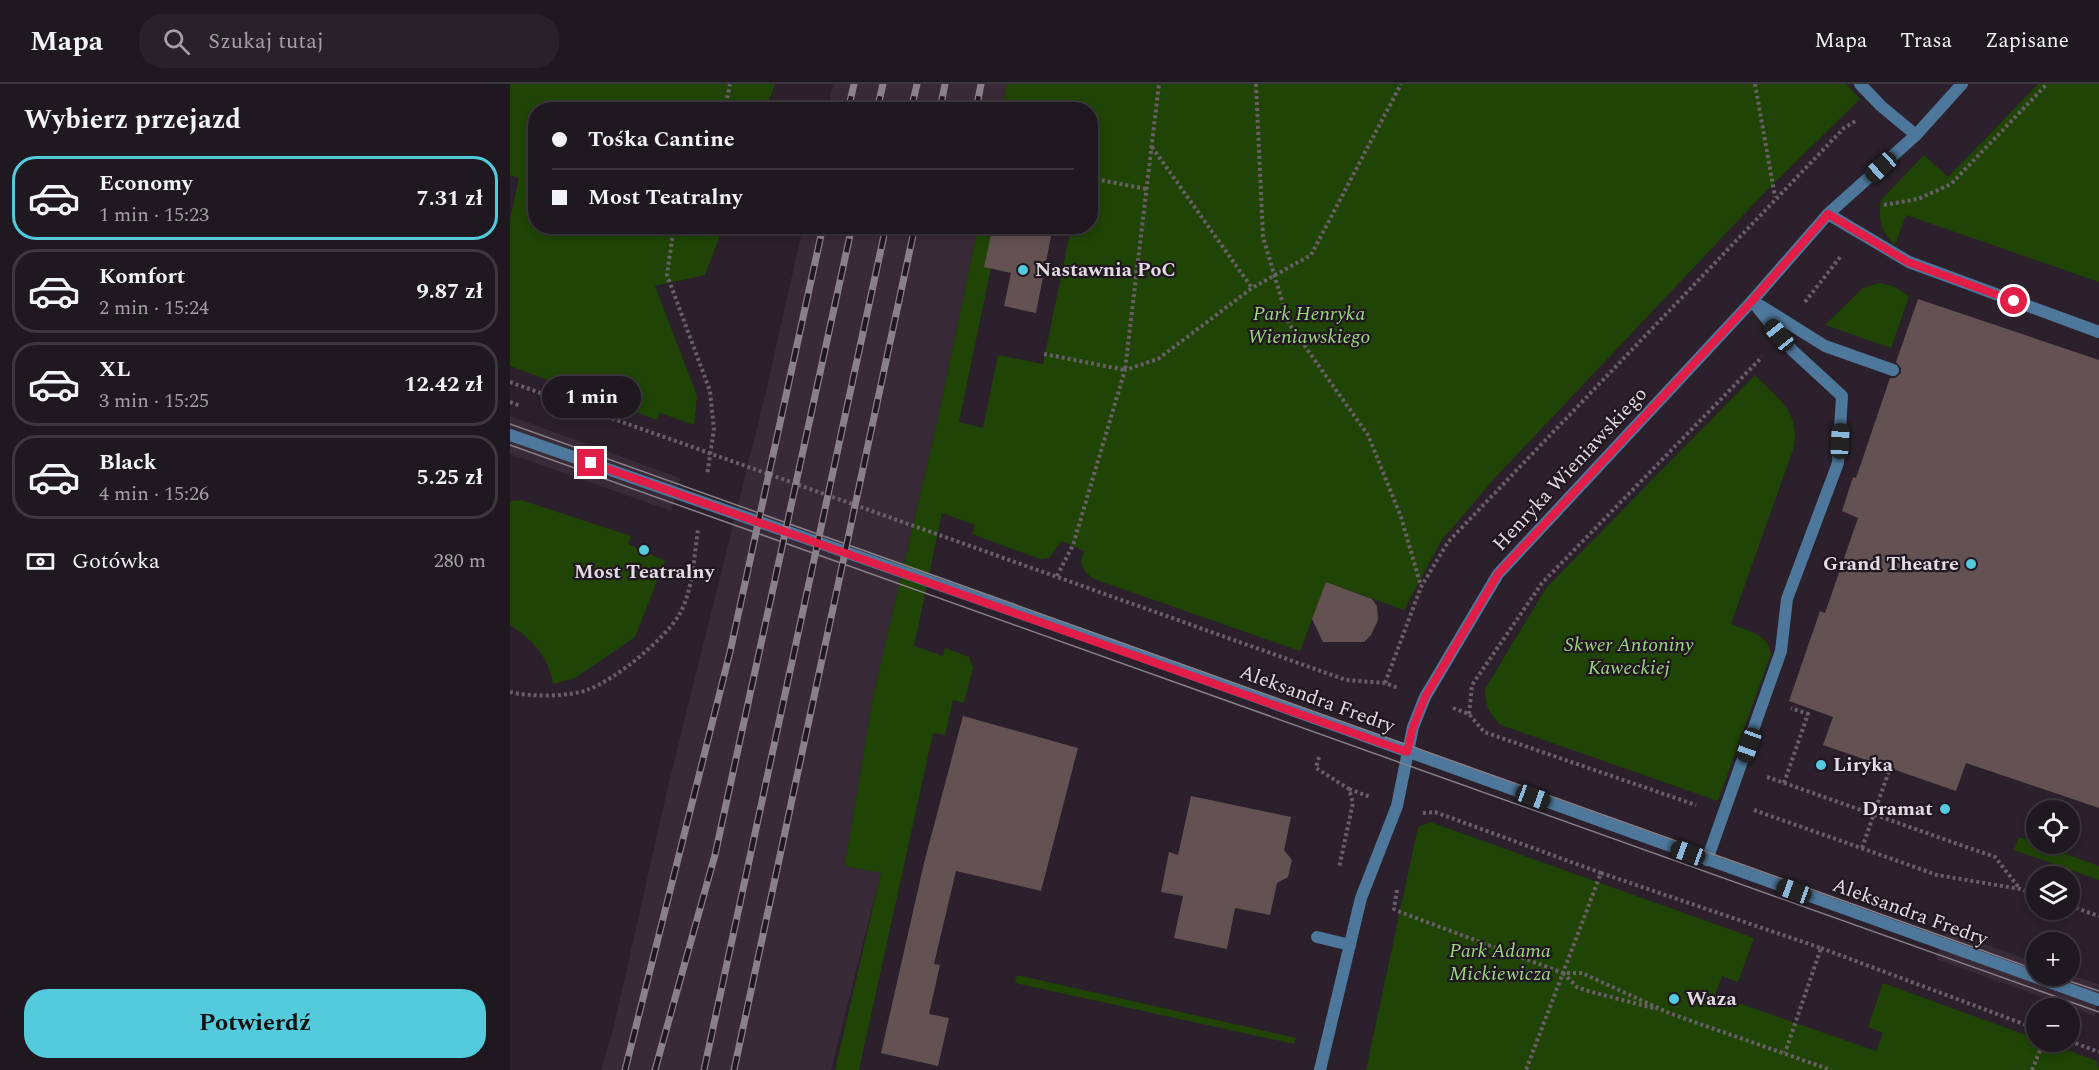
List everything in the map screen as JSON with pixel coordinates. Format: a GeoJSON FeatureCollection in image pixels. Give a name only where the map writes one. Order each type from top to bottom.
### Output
{"type":"FeatureCollection","features":[{"type":"Feature","properties":{"kind":"street"},"geometry":{"type":"LineString","coordinates":[[1860,84],[1881,106],[1916,135]]}},
{"type":"Feature","properties":{"kind":"street","name":"Henryka Wieniawskiego"},"geometry":{"type":"LineString","coordinates":[[1320,1070],[1360,898],[1397,806],[1413,727],[1425,697],[1498,574],[1752,301],[1828,214],[1916,135],[1962,84]]}},
{"type":"Feature","properties":{"kind":"street"},"geometry":{"type":"LineString","coordinates":[[1828,214],[1908,262],[2099,332]]}},
{"type":"Feature","properties":{"kind":"street"},"geometry":{"type":"LineString","coordinates":[[1752,301],[1825,346],[1893,370]]}},
{"type":"Feature","properties":{"kind":"street"},"geometry":{"type":"LineString","coordinates":[[1707,860],[1781,651],[1787,599],[1838,464],[1842,396],[1792,350],[1752,301]]}},
{"type":"Feature","properties":{"kind":"street","name":"Aleksandra Fredry"},"geometry":{"type":"LineString","coordinates":[[510,435],[676,492],[2099,1000]]}},
{"type":"Feature","properties":{"kind":"street"},"geometry":{"type":"LineString","coordinates":[[1317,937],[1350,945]]}},
{"type":"Feature","properties":{"kind":"path"},"geometry":{"type":"LineString","coordinates":[[727,102],[730,84]]}},
{"type":"Feature","properties":{"kind":"path"},"geometry":{"type":"LineString","coordinates":[[1057,576],[1073,545],[1125,370],[1158,84]]}},
{"type":"Feature","properties":{"kind":"path"},"geometry":{"type":"LineString","coordinates":[[1256,84],[1263,237],[1289,324],[1368,435],[1401,517],[1421,587]]}},
{"type":"Feature","properties":{"kind":"path"},"geometry":{"type":"LineString","coordinates":[[1044,354],[1125,370],[1158,359],[1252,288],[1311,255],[1401,84]]}},
{"type":"Feature","properties":{"kind":"path"},"geometry":{"type":"LineString","coordinates":[[1755,84],[1775,197]]}},
{"type":"Feature","properties":{"kind":"path"},"geometry":{"type":"LineString","coordinates":[[1788,323],[1880,205],[1918,199],[1951,184],[2047,84]]}},
{"type":"Feature","properties":{"kind":"path"},"geometry":{"type":"LineString","coordinates":[[1385,683],[1421,587],[1448,542],[1775,197],[1844,128],[1881,106]]}},
{"type":"Feature","properties":{"kind":"path"},"geometry":{"type":"LineString","coordinates":[[1151,146],[1252,288]]}},
{"type":"Feature","properties":{"kind":"path"},"geometry":{"type":"LineString","coordinates":[[1098,180],[1146,189]]}},
{"type":"Feature","properties":{"kind":"path"},"geometry":{"type":"LineString","coordinates":[[1469,714],[1472,685],[1542,583],[1765,354],[1779,335]]}},
{"type":"Feature","properties":{"kind":"path"},"geometry":{"type":"LineString","coordinates":[[510,382],[937,532],[1346,680],[1385,683],[1399,688]]}},
{"type":"Feature","properties":{"kind":"path"},"geometry":{"type":"LineString","coordinates":[[1862,848],[1890,768]]}},
{"type":"Feature","properties":{"kind":"path"},"geometry":{"type":"LineString","coordinates":[[1768,777],[1995,857],[2020,889]]}},
{"type":"Feature","properties":{"kind":"path"},"geometry":{"type":"LineString","coordinates":[[1420,813],[1435,812],[1601,873],[1821,948],[2026,1025]]}},
{"type":"Feature","properties":{"kind":"path"},"geometry":{"type":"LineString","coordinates":[[1526,1070],[1601,873]]}},
{"type":"Feature","properties":{"kind":"path"},"geometry":{"type":"LineString","coordinates":[[1398,889],[1394,909],[1563,973],[1582,973],[1669,1013]]}},
{"type":"Feature","properties":{"kind":"path"},"geometry":{"type":"LineString","coordinates":[[2080,909],[2099,916]]}},
{"type":"Feature","properties":{"kind":"path"},"geometry":{"type":"LineString","coordinates":[[1785,1053],[1821,948]]}},
{"type":"Feature","properties":{"kind":"path"},"geometry":{"type":"LineString","coordinates":[[1563,973],[1577,987],[1588,991],[1669,1013],[1831,1070]]}},
{"type":"Feature","properties":{"kind":"path"},"geometry":{"type":"LineString","coordinates":[[2080,1045],[2099,1052]]}},
{"type":"Feature","properties":{"kind":"path"},"geometry":{"type":"LineString","coordinates":[[2032,1070],[2039,1052]]}},
{"type":"Feature","properties":{"kind":"shaded area"},"geometry":{"type":"Polygon","coordinates":[[[833,84],[1007,84],[1003,102],[830,102],[833,84]]]}},
{"type":"Feature","properties":{"kind":"shaded area"},"geometry":{"type":"Polygon","coordinates":[[[801,234],[977,234],[938,418],[873,697],[846,866],[881,873],[831,1070],[601,1070],[614,1026],[666,795],[764,400],[801,234]]]}},
{"type":"Feature","properties":{"kind":"shaded area"},"geometry":{"type":"Polygon","coordinates":[[[510,416],[680,478],[671,511],[510,454],[510,416]]]}},
{"type":"Feature","properties":{"kind":"shaded area"},"geometry":{"type":"Polygon","coordinates":[[[1946,930],[2026,959],[2026,986],[2080,986],[2080,978],[2099,984],[2095,1016],[2080,1011],[2080,998],[2045,998],[1936,959],[1946,930]]]}},
{"type":"Feature","properties":{"kind":"green space"},"geometry":{"type":"Polygon","coordinates":[[[510,84],[775,84],[769,102],[528,102],[528,234],[720,234],[705,275],[655,286],[697,396],[694,425],[660,413],[657,420],[510,366],[510,219],[519,178],[510,175],[510,84]]]}},
{"type":"Feature","properties":{"kind":"green space","name":"Park Henryka Wieniawskiego"},"geometry":{"type":"Polygon","coordinates":[[[1007,84],[1846,84],[1860,99],[1766,191],[1493,480],[1441,541],[1404,610],[1326,582],[1300,651],[1094,579],[1083,567],[1084,551],[1062,541],[1049,558],[1040,559],[972,534],[975,525],[942,513],[914,646],[943,656],[945,648],[969,657],[973,668],[964,703],[953,700],[945,735],[933,733],[859,1070],[835,1070],[881,873],[845,866],[873,697],[938,418],[977,234],[993,234],[991,268],[959,422],[983,428],[998,355],[1043,364],[1070,234],[1098,234],[1098,102],[1003,102],[1007,84]]]}},
{"type":"Feature","properties":{"kind":"green space"},"geometry":{"type":"Polygon","coordinates":[[[2038,84],[2099,84],[2099,282],[1906,215],[1895,245],[1886,235],[1881,224],[1881,200],[1924,155],[1948,177],[2038,84]]]}},
{"type":"Feature","properties":{"kind":"green space"},"geometry":{"type":"Polygon","coordinates":[[[1880,283],[1895,287],[1909,296],[1891,348],[1825,325],[1863,288],[1880,283]]]}},
{"type":"Feature","properties":{"kind":"green space","name":"Skwer Antoniny Kaweckiej"},"geometry":{"type":"Polygon","coordinates":[[[1755,375],[1779,399],[1790,415],[1794,424],[1794,447],[1731,624],[1761,637],[1769,647],[1771,654],[1718,801],[1501,725],[1488,709],[1485,689],[1546,588],[1755,375]]]}},
{"type":"Feature","properties":{"kind":"green space"},"geometry":{"type":"Polygon","coordinates":[[[521,500],[631,536],[628,544],[665,561],[635,637],[575,678],[553,684],[548,665],[538,650],[510,625],[510,501],[521,500]]]}},
{"type":"Feature","properties":{"kind":"green space","name":"Park Adama Mickiewicza"},"geometry":{"type":"Polygon","coordinates":[[[1430,822],[1754,938],[1738,982],[1722,976],[1715,995],[1876,1051],[1883,1033],[1868,1027],[1883,983],[2026,1035],[2026,1052],[2072,1052],[2097,1061],[2099,1070],[1366,1070],[1418,827],[1430,822]]]}},
{"type":"Feature","properties":{"kind":"green space"},"geometry":{"type":"Polygon","coordinates":[[[2019,837],[2026,840],[2026,854],[2066,854],[2099,866],[2099,880],[2080,873],[2080,866],[2059,866],[2014,850],[2019,837]]]}},
{"type":"Feature","properties":{"kind":"green space"},"geometry":{"type":"Polygon","coordinates":[[[1017,975],[1296,1038],[1294,1044],[1015,983],[1017,975]]]}},
{"type":"Feature","properties":{"kind":"building","name":"Nastawnia PoC"},"geometry":{"type":"Polygon","coordinates":[[[991,234],[1051,234],[1036,313],[1004,306],[1011,273],[984,267],[991,234]]]}},
{"type":"Feature","properties":{"kind":"building","name":"Grand Theatre"},"geometry":{"type":"Polygon","coordinates":[[[1918,299],[2099,360],[2099,808],[1966,763],[1956,791],[1823,745],[1833,717],[1789,701],[1820,611],[1825,613],[1858,518],[1842,511],[1853,477],[1856,478],[1890,378],[1895,378],[1901,373],[1901,368],[1896,362],[1918,299]]]}},
{"type":"Feature","properties":{"kind":"building"},"geometry":{"type":"Polygon","coordinates":[[[1326,582],[1372,599],[1377,606],[1378,620],[1371,635],[1364,642],[1323,642],[1312,619],[1326,582]]]}},
{"type":"Feature","properties":{"kind":"building"},"geometry":{"type":"Polygon","coordinates":[[[963,716],[1078,748],[1041,891],[956,871],[934,964],[940,965],[929,1014],[949,1018],[938,1066],[881,1053],[924,863],[963,716]]]}},
{"type":"Feature","properties":{"kind":"building"},"geometry":{"type":"Polygon","coordinates":[[[1191,796],[1291,817],[1284,850],[1292,860],[1288,877],[1277,883],[1270,915],[1235,908],[1227,949],[1174,938],[1183,896],[1161,892],[1169,852],[1178,855],[1191,796]]]}},
{"type":"Feature","properties":{"kind":"tram line"},"geometry":{"type":"LineString","coordinates":[[510,424],[2026,966]]}},
{"type":"Feature","properties":{"kind":"tram line"},"geometry":{"type":"LineString","coordinates":[[510,445],[2099,1012]]}},
{"type":"Feature","properties":{"kind":"tram line"},"geometry":{"type":"LineString","coordinates":[[2080,985],[2099,991]]}},
{"type":"Feature","properties":{"kind":"railway"},"geometry":{"type":"LineString","coordinates":[[850,102],[854,84]]}},
{"type":"Feature","properties":{"kind":"railway"},"geometry":{"type":"LineString","coordinates":[[879,102],[883,84]]}},
{"type":"Feature","properties":{"kind":"railway"},"geometry":{"type":"LineString","coordinates":[[913,102],[917,84]]}},
{"type":"Feature","properties":{"kind":"railway"},"geometry":{"type":"LineString","coordinates":[[942,102],[945,84]]}},
{"type":"Feature","properties":{"kind":"railway"},"geometry":{"type":"LineString","coordinates":[[978,102],[981,84]]}},
{"type":"Feature","properties":{"kind":"railway"},"geometry":{"type":"LineString","coordinates":[[625,1070],[730,652],[821,234]]}},
{"type":"Feature","properties":{"kind":"railway"},"geometry":{"type":"LineString","coordinates":[[655,1070],[715,855],[850,234]]}},
{"type":"Feature","properties":{"kind":"railway"},"geometry":{"type":"LineString","coordinates":[[704,1070],[884,234]]}},
{"type":"Feature","properties":{"kind":"railway"},"geometry":{"type":"LineString","coordinates":[[734,1070],[913,234]]}},
{"type":"Feature","properties":{"kind":"place","name":"Nastawnia PoC"},"geometry":{"type":"Point","coordinates":[1023,270]}},
{"type":"Feature","properties":{"kind":"place","name":"Most Teatralny"},"geometry":{"type":"Point","coordinates":[644,550]}},
{"type":"Feature","properties":{"kind":"place","name":"Grand Theatre"},"geometry":{"type":"Point","coordinates":[1971,564]}},
{"type":"Feature","properties":{"kind":"place","name":"Liryka"},"geometry":{"type":"Point","coordinates":[1821,765]}},
{"type":"Feature","properties":{"kind":"place","name":"Dramat"},"geometry":{"type":"Point","coordinates":[1945,809]}},
{"type":"Feature","properties":{"kind":"place","name":"Waza"},"geometry":{"type":"Point","coordinates":[1674,999]}},
{"type":"Feature","properties":{"kind":"route"},"geometry":{"type":"LineString","coordinates":[[591,463],[1103,642],[1407,752],[1413,727],[1425,697],[1498,574],[1752,301],[1828,214],[1908,262],[2014,301]]}}]}
